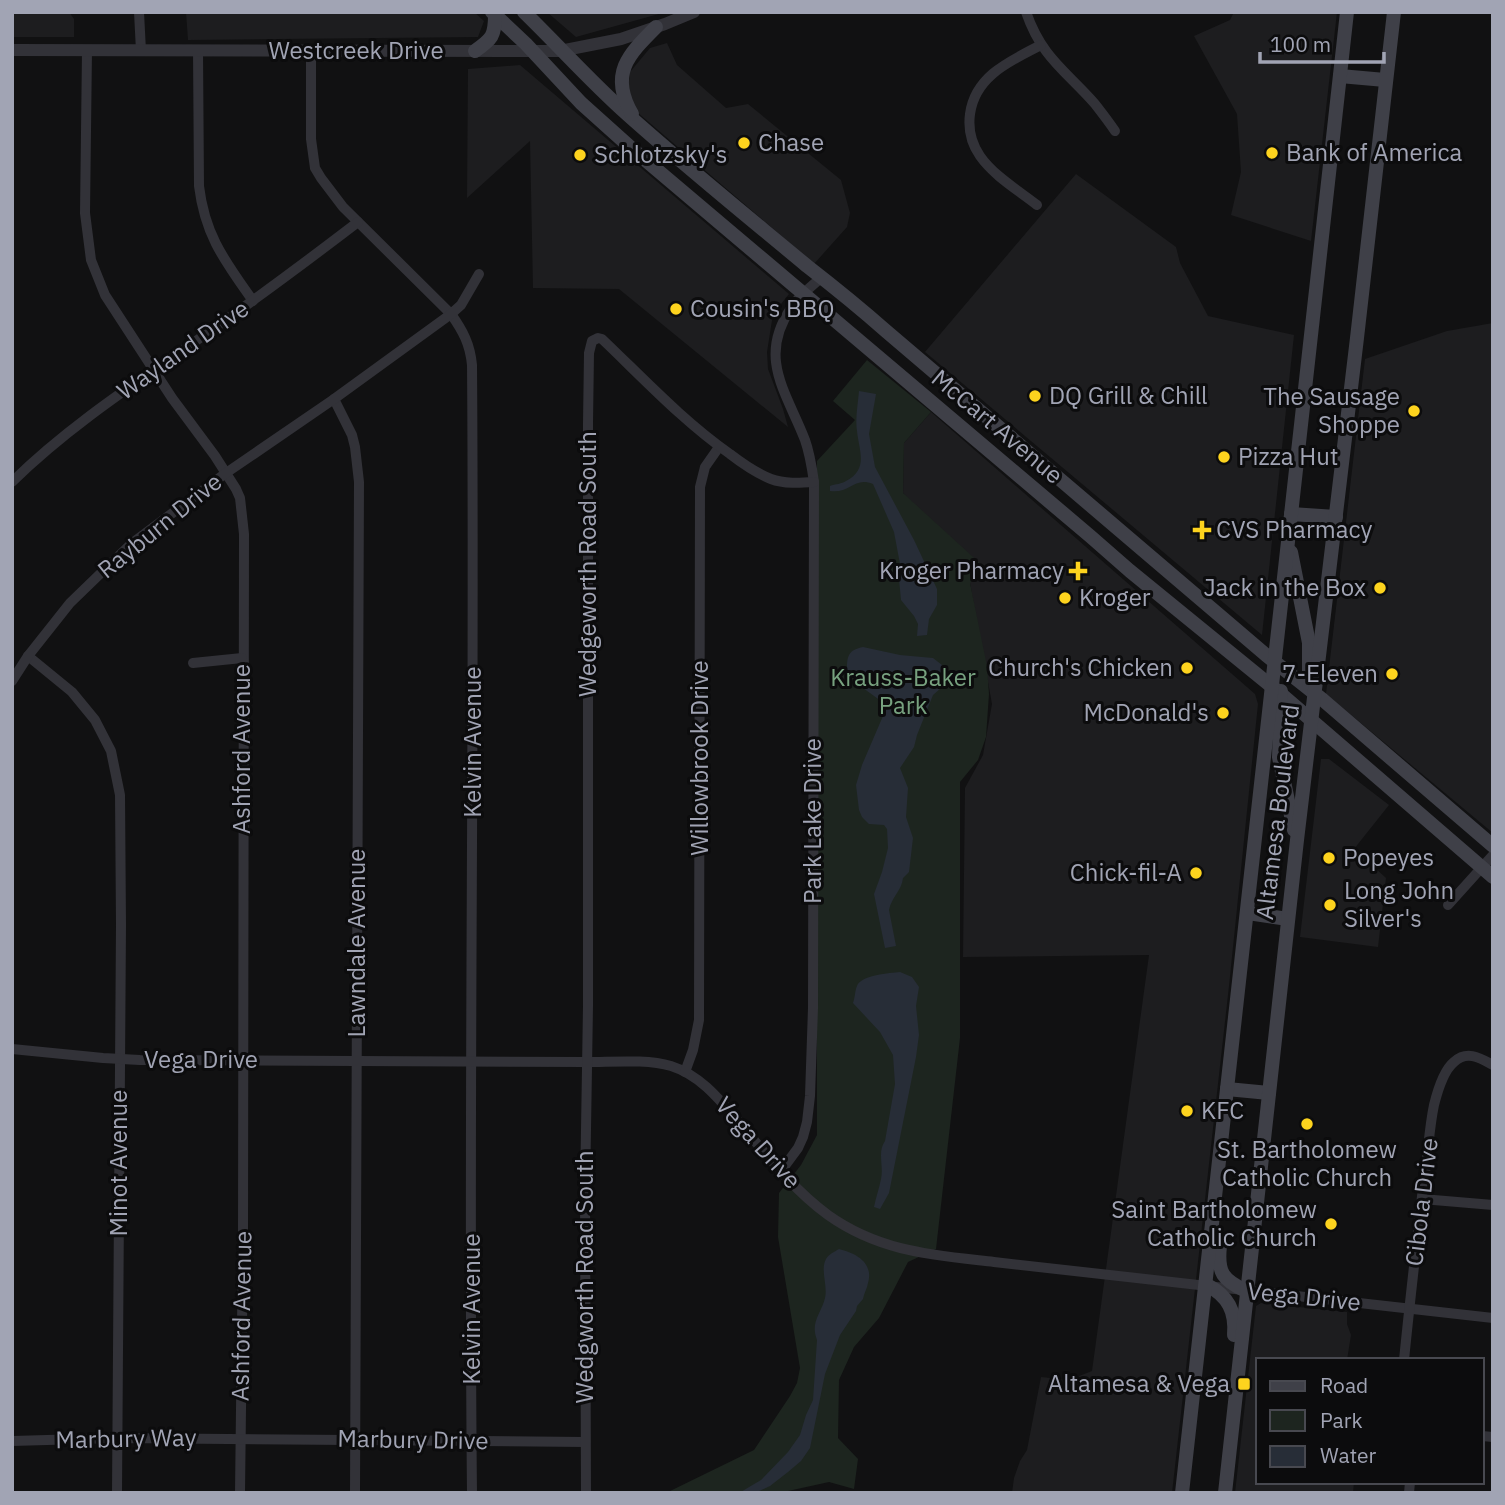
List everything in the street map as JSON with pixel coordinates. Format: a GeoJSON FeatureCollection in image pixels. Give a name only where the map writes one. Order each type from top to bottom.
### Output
{"type":"FeatureCollection","features":[{"type":"Feature","properties":{"kind":"main road","name":"McCart Avenue"},"geometry":{"type":"LineString","coordinates":[[524,12],[585,75],[636,122],[854,302],[1493,846]]}},
{"type":"Feature","properties":{"kind":"main road","name":"Altamesa Boulevard"},"geometry":{"type":"LineString","coordinates":[[1182,1493],[1227,1089],[1277,691],[1275,662],[1347,12]]}},
{"type":"Feature","properties":{"kind":"main road","name":"Altamesa Boulevard"},"geometry":{"type":"LineString","coordinates":[[1225,1493],[1311,722],[1312,692],[1336,517],[1394,12]]}},
{"type":"Feature","properties":{"kind":"main road","name":"McCart Avenue"},"geometry":{"type":"LineString","coordinates":[[493,14],[582,103],[685,193],[1130,571],[1277,691],[1487,872]]}},
{"type":"Feature","properties":{"kind":"main road"},"geometry":{"type":"LineString","coordinates":[[475,51],[490,41],[495,31],[493,14]]}},
{"type":"Feature","properties":{"kind":"main road"},"geometry":{"type":"LineString","coordinates":[[636,122],[623,98],[623,70],[634,50],[656,27]]}},
{"type":"Feature","properties":{"kind":"main road"},"geometry":{"type":"LineString","coordinates":[[1340,76],[1385,80]]}},
{"type":"Feature","properties":{"kind":"main road"},"geometry":{"type":"LineString","coordinates":[[685,193],[699,175]]}},
{"type":"Feature","properties":{"kind":"main road"},"geometry":{"type":"LineString","coordinates":[[1001,460],[1019,444]]}},
{"type":"Feature","properties":{"kind":"main road"},"geometry":{"type":"LineString","coordinates":[[1291,514],[1336,517]]}},
{"type":"Feature","properties":{"kind":"main road"},"geometry":{"type":"LineString","coordinates":[[1288,541],[1309,643],[1312,692]]}},
{"type":"Feature","properties":{"kind":"main road"},"geometry":{"type":"LineString","coordinates":[[1130,571],[1147,553]]}},
{"type":"Feature","properties":{"kind":"main road"},"geometry":{"type":"LineString","coordinates":[[1277,691],[1279,757],[1297,840]]}},
{"type":"Feature","properties":{"kind":"main road"},"geometry":{"type":"LineString","coordinates":[[1306,763],[1319,748],[1340,746]]}},
{"type":"Feature","properties":{"kind":"main road"},"geometry":{"type":"LineString","coordinates":[[1248,913],[1288,919]]}},
{"type":"Feature","properties":{"kind":"main road"},"geometry":{"type":"LineString","coordinates":[[1227,1089],[1269,1093]]}},
{"type":"Feature","properties":{"kind":"main road"},"geometry":{"type":"LineString","coordinates":[[1214,1206],[1222,1217],[1218,1256],[1220,1270],[1231,1284],[1247,1291]]}},
{"type":"Feature","properties":{"kind":"main road"},"geometry":{"type":"LineString","coordinates":[[1207,1285],[1218,1291],[1234,1314],[1233,1366],[1237,1381]]}},
{"type":"Feature","properties":{"kind":"street"},"geometry":{"type":"LineString","coordinates":[[139,12],[141,51]]}},
{"type":"Feature","properties":{"kind":"street","name":"Westcreek Drive"},"geometry":{"type":"LineString","coordinates":[[12,50],[563,50],[621,39],[694,12]]}},
{"type":"Feature","properties":{"kind":"street"},"geometry":{"type":"LineString","coordinates":[[1026,12],[1032,29],[1053,62],[1096,105],[1115,131]]}},
{"type":"Feature","properties":{"kind":"street"},"geometry":{"type":"LineString","coordinates":[[1037,205],[994,171],[981,157],[974,147],[969,124],[972,104],[986,79],[1009,61],[1041,45]]}},
{"type":"Feature","properties":{"kind":"street","name":"Ashford Avenue"},"geometry":{"type":"LineString","coordinates":[[87,51],[85,214],[91,260],[105,295],[153,370],[226,473],[240,498],[244,534],[240,1493]]}},
{"type":"Feature","properties":{"kind":"street"},"geometry":{"type":"LineString","coordinates":[[198,51],[199,186],[202,208],[222,257],[253,301]]}},
{"type":"Feature","properties":{"kind":"street","name":"Kelvin Avenue"},"geometry":{"type":"LineString","coordinates":[[311,51],[312,139],[316,168],[321,178],[343,207],[451,314],[468,342],[472,365],[472,1493]]}},
{"type":"Feature","properties":{"kind":"street","name":"Wayland Drive"},"geometry":{"type":"LineString","coordinates":[[12,482],[91,415],[253,301],[358,222]]}},
{"type":"Feature","properties":{"kind":"street","name":"Rayburn Drive"},"geometry":{"type":"LineString","coordinates":[[12,681],[70,603],[131,544],[226,473],[451,314],[461,304],[480,274]]}},
{"type":"Feature","properties":{"kind":"street","name":"Park Lake Drive"},"geometry":{"type":"LineString","coordinates":[[780,1171],[803,1137],[810,1096],[813,1008],[814,482],[810,454],[777,374],[776,360],[779,332],[790,308],[821,277]]}},
{"type":"Feature","properties":{"kind":"street","name":"Wedgeworth Road South"},"geometry":{"type":"LineString","coordinates":[[587,1062],[588,424],[589,353],[592,341],[602,339],[694,426],[752,470],[772,480],[814,482]]}},
{"type":"Feature","properties":{"kind":"street","name":"Lawndale Avenue"},"geometry":{"type":"LineString","coordinates":[[334,398],[352,435],[359,482],[355,1493]]}},
{"type":"Feature","properties":{"kind":"street","name":"Willowbrook Drive"},"geometry":{"type":"LineString","coordinates":[[685,1072],[695,1043],[699,1020],[700,487],[705,467],[719,447]]}},
{"type":"Feature","properties":{"kind":"street","name":"Minot Avenue"},"geometry":{"type":"LineString","coordinates":[[28,656],[85,706],[111,751],[117,776],[121,818],[117,1493]]}},
{"type":"Feature","properties":{"kind":"street"},"geometry":{"type":"LineString","coordinates":[[193,663],[242,659]]}},
{"type":"Feature","properties":{"kind":"street"},"geometry":{"type":"LineString","coordinates":[[1448,905],[1487,872],[1493,855]]}},
{"type":"Feature","properties":{"kind":"street","name":"Vega Drive"},"geometry":{"type":"LineString","coordinates":[[12,1049],[119,1059],[665,1064],[701,1082],[719,1099],[780,1171],[814,1204],[863,1235],[891,1246],[931,1255],[1493,1318]]}},
{"type":"Feature","properties":{"kind":"street","name":"Cibola Drive"},"geometry":{"type":"LineString","coordinates":[[1404,1358],[1437,1092],[1451,1064],[1456,1060],[1466,1056],[1479,1057],[1493,1065]]}},
{"type":"Feature","properties":{"kind":"street","name":"Wedgworth Road South"},"geometry":{"type":"LineString","coordinates":[[586,1493],[587,1062]]}},
{"type":"Feature","properties":{"kind":"street"},"geometry":{"type":"LineString","coordinates":[[1422,1199],[1493,1205]]}},
{"type":"Feature","properties":{"kind":"street","name":"Marbury Way"},"geometry":{"type":"LineString","coordinates":[[12,1441],[240,1438]]}},
{"type":"Feature","properties":{"kind":"street","name":"Marbury Drive"},"geometry":{"type":"LineString","coordinates":[[240,1438],[585,1442]]}},
{"type":"Feature","properties":{"kind":"shaded area"},"geometry":{"type":"Polygon","coordinates":[[[12,12],[69,12],[74,19],[74,37],[12,37],[12,12]]]}},
{"type":"Feature","properties":{"kind":"shaded area"},"geometry":{"type":"Polygon","coordinates":[[[186,12],[474,12],[484,21],[478,37],[188,40],[186,12]]]}},
{"type":"Feature","properties":{"kind":"shaded area"},"geometry":{"type":"Polygon","coordinates":[[[547,12],[666,12],[576,37],[547,12]]]}},
{"type":"Feature","properties":{"kind":"shaded area"},"geometry":{"type":"Polygon","coordinates":[[[1234,12],[1337,12],[1311,241],[1231,215],[1241,172],[1237,114],[1194,36],[1230,20],[1234,12]]]}},
{"type":"Feature","properties":{"kind":"shaded area"},"geometry":{"type":"Polygon","coordinates":[[[667,43],[677,65],[726,108],[748,104],[841,180],[850,213],[847,227],[814,264],[637,112],[628,91],[630,72],[650,48],[667,43]]]}},
{"type":"Feature","properties":{"kind":"shaded area"},"geometry":{"type":"Polygon","coordinates":[[[520,65],[789,294],[773,314],[767,352],[768,369],[788,427],[619,289],[533,288],[530,141],[467,198],[468,69],[520,65]]]}},
{"type":"Feature","properties":{"kind":"shaded area"},"geometry":{"type":"Polygon","coordinates":[[[1076,174],[1176,247],[1180,263],[1208,316],[1294,335],[1262,635],[925,352],[1076,174]]]}},
{"type":"Feature","properties":{"kind":"shaded area"},"geometry":{"type":"Polygon","coordinates":[[[1493,323],[1493,833],[1326,694],[1365,359],[1447,331],[1493,323]]]}},
{"type":"Feature","properties":{"kind":"shaded area"},"geometry":{"type":"Polygon","coordinates":[[[931,412],[1255,694],[1258,704],[1172,1493],[1012,1493],[1014,1478],[1027,1450],[1041,1377],[1069,1380],[1092,1371],[1149,955],[963,957],[965,788],[983,755],[992,704],[970,583],[903,493],[904,443],[931,412]]]}},
{"type":"Feature","properties":{"kind":"shaded area"},"geometry":{"type":"Polygon","coordinates":[[[1321,759],[1329,759],[1389,805],[1354,849],[1386,878],[1378,947],[1300,937],[1321,759]]]}},
{"type":"Feature","properties":{"kind":"shaded area"},"geometry":{"type":"Polygon","coordinates":[[[1261,1303],[1347,1312],[1351,1335],[1347,1358],[1256,1358],[1256,1484],[1354,1484],[1353,1493],[1235,1493],[1256,1306],[1261,1303]]]}},
{"type":"Feature","properties":{"kind":"green space","name":"Krauss-Baker Park"},"geometry":{"type":"Polygon","coordinates":[[[867,360],[931,412],[904,443],[903,493],[984,567],[970,583],[987,666],[989,694],[986,737],[978,760],[960,782],[960,1038],[936,1249],[908,1262],[879,1318],[854,1347],[839,1380],[838,1438],[858,1459],[854,1489],[829,1482],[779,1493],[666,1493],[754,1450],[790,1396],[797,1383],[800,1368],[778,1237],[779,1193],[801,1165],[817,1135],[817,461],[855,420],[833,401],[867,360]]]}},
{"type":"Feature","properties":{"kind":"water"},"geometry":{"type":"Polygon","coordinates":[[[859,391],[876,394],[869,434],[875,467],[937,589],[937,605],[929,619],[927,635],[917,636],[918,624],[901,600],[900,564],[894,532],[873,484],[861,482],[842,490],[830,491],[830,486],[853,476],[860,465],[856,421],[859,391]]]}},
{"type":"Feature","properties":{"kind":"water"},"geometry":{"type":"Polygon","coordinates":[[[863,647],[900,655],[933,658],[942,665],[945,677],[941,688],[933,695],[914,747],[900,768],[908,788],[906,817],[913,838],[909,872],[903,878],[889,910],[896,946],[885,948],[874,894],[888,848],[887,829],[884,825],[869,824],[862,817],[856,785],[883,716],[884,705],[863,688],[847,669],[850,654],[863,647]]]}},
{"type":"Feature","properties":{"kind":"water"},"geometry":{"type":"Polygon","coordinates":[[[900,972],[912,977],[919,987],[916,1006],[919,1035],[889,1193],[880,1209],[874,1207],[882,1174],[881,1150],[895,1084],[893,1055],[880,1032],[853,1003],[857,986],[864,979],[900,972]]]}},
{"type":"Feature","properties":{"kind":"water"},"geometry":{"type":"Polygon","coordinates":[[[839,1249],[862,1260],[868,1270],[868,1285],[863,1299],[840,1335],[825,1374],[810,1448],[801,1461],[770,1486],[755,1493],[739,1493],[761,1480],[800,1435],[813,1400],[817,1340],[815,1328],[826,1288],[824,1263],[839,1249]]]}},
{"type":"Feature","properties":{"kind":"place","name":"Chase"},"geometry":{"type":"Point","coordinates":[744,143]}},
{"type":"Feature","properties":{"kind":"place","name":"Bank of America"},"geometry":{"type":"Point","coordinates":[1272,153]}},
{"type":"Feature","properties":{"kind":"place","name":"Schlotzsky's"},"geometry":{"type":"Point","coordinates":[580,155]}},
{"type":"Feature","properties":{"kind":"place","name":"Cousin's BBQ"},"geometry":{"type":"Point","coordinates":[676,309]}},
{"type":"Feature","properties":{"kind":"place","name":"DQ Grill & Chill"},"geometry":{"type":"Point","coordinates":[1035,396]}},
{"type":"Feature","properties":{"kind":"place","name":"The Sausage Shoppe"},"geometry":{"type":"Point","coordinates":[1414,411]}},
{"type":"Feature","properties":{"kind":"place","name":"Pizza Hut"},"geometry":{"type":"Point","coordinates":[1224,457]}},
{"type":"Feature","properties":{"kind":"place","name":"CVS Pharmacy"},"geometry":{"type":"Point","coordinates":[1202,530]}},
{"type":"Feature","properties":{"kind":"place","name":"Kroger Pharmacy"},"geometry":{"type":"Point","coordinates":[1078,571]}},
{"type":"Feature","properties":{"kind":"place","name":"Jack in the Box"},"geometry":{"type":"Point","coordinates":[1380,588]}},
{"type":"Feature","properties":{"kind":"place","name":"Kroger"},"geometry":{"type":"Point","coordinates":[1065,598]}},
{"type":"Feature","properties":{"kind":"place","name":"Church's Chicken"},"geometry":{"type":"Point","coordinates":[1187,668]}},
{"type":"Feature","properties":{"kind":"place","name":"7-Eleven"},"geometry":{"type":"Point","coordinates":[1392,674]}},
{"type":"Feature","properties":{"kind":"place","name":"McDonald's"},"geometry":{"type":"Point","coordinates":[1223,713]}},
{"type":"Feature","properties":{"kind":"place","name":"Popeyes"},"geometry":{"type":"Point","coordinates":[1329,858]}},
{"type":"Feature","properties":{"kind":"place","name":"Chick-fil-A"},"geometry":{"type":"Point","coordinates":[1196,873]}},
{"type":"Feature","properties":{"kind":"place","name":"Long John Silver's"},"geometry":{"type":"Point","coordinates":[1330,905]}},
{"type":"Feature","properties":{"kind":"place","name":"KFC"},"geometry":{"type":"Point","coordinates":[1187,1111]}},
{"type":"Feature","properties":{"kind":"place","name":"St. Bartholomew Catholic Church"},"geometry":{"type":"Point","coordinates":[1307,1124]}},
{"type":"Feature","properties":{"kind":"place","name":"Saint Bartholomew Catholic Church"},"geometry":{"type":"Point","coordinates":[1331,1224]}},
{"type":"Feature","properties":{"kind":"place","name":"Altamesa & Vega"},"geometry":{"type":"Point","coordinates":[1244,1384]}}]}
